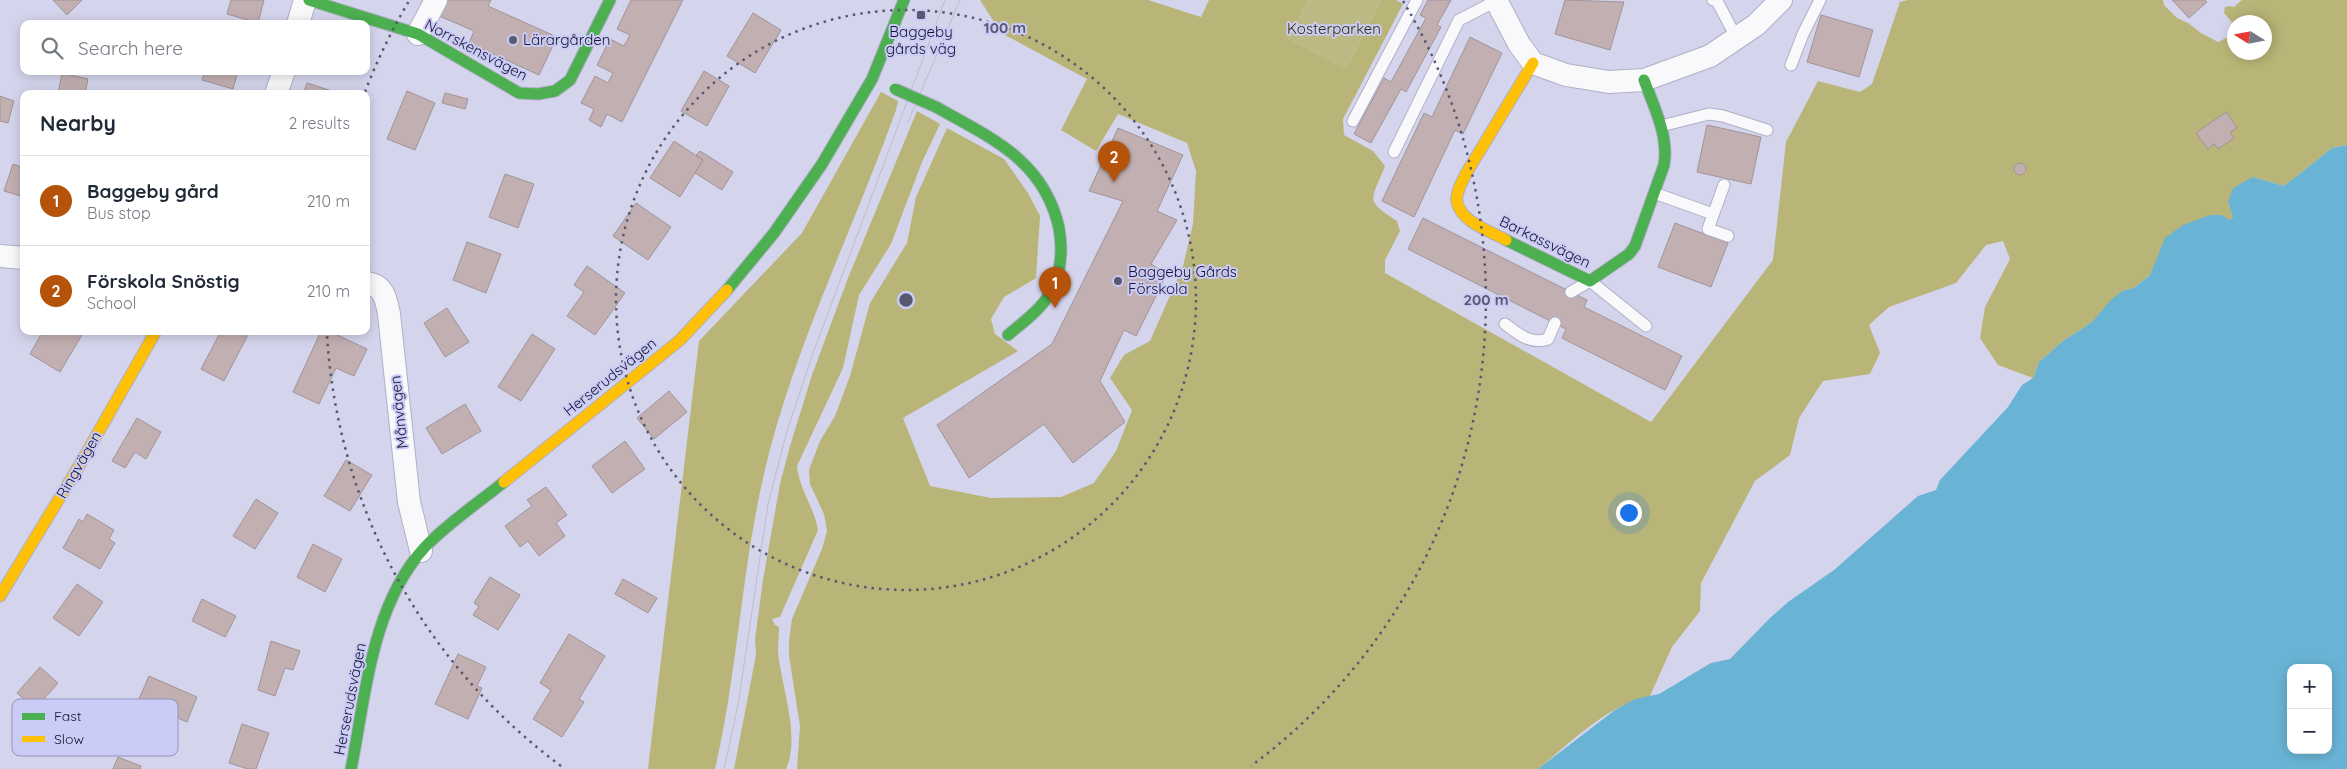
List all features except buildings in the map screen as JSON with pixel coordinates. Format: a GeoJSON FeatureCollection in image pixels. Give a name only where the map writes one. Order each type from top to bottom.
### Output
{"type":"FeatureCollection","features":[{"type":"Feature","properties":{"kind":"street"},"geometry":{"type":"LineString","coordinates":[[299,20],[304,0]]}},
{"type":"Feature","properties":{"kind":"street","name":"Norrskensvägen"},"geometry":{"type":"LineString","coordinates":[[309,0],[418,34],[519,93],[538,94],[555,91],[570,80],[610,0]]}},
{"type":"Feature","properties":{"kind":"street"},"geometry":{"type":"LineString","coordinates":[[418,34],[436,0]]}},
{"type":"Feature","properties":{"kind":"street","name":"Herserudsvägen"},"geometry":{"type":"LineString","coordinates":[[351,769],[374,652],[384,616],[406,571],[421,551],[457,520],[680,340],[730,286],[794,207],[822,164],[884,84],[904,0]]}},
{"type":"Feature","properties":{"kind":"street"},"geometry":{"type":"LineString","coordinates":[[1496,0],[1519,44],[1533,63],[1566,75],[1609,82],[1644,80],[1710,56],[1738,39],[1756,25],[1781,0]]}},
{"type":"Feature","properties":{"kind":"street","name":"Barkassvägen"},"geometry":{"type":"LineString","coordinates":[[1533,63],[1467,172],[1459,190],[1458,202],[1466,218],[1542,259],[1590,281],[1629,254],[1635,246],[1664,165],[1666,152],[1661,126],[1644,80]]}},
{"type":"Feature","properties":{"kind":"street"},"geometry":{"type":"LineString","coordinates":[[277,90],[283,75]]}},
{"type":"Feature","properties":{"kind":"street"},"geometry":{"type":"LineString","coordinates":[[884,84],[936,107],[1001,146],[1029,169],[1039,180],[1055,211],[1062,254],[1058,275],[1048,296],[1008,335]]}},
{"type":"Feature","properties":{"kind":"street"},"geometry":{"type":"LineString","coordinates":[[0,256],[20,258]]}},
{"type":"Feature","properties":{"kind":"street","name":"Månvägen"},"geometry":{"type":"LineString","coordinates":[[370,284],[379,287],[384,293],[389,314],[409,502],[421,551]]}},
{"type":"Feature","properties":{"kind":"street","name":"Ringvägen"},"geometry":{"type":"LineString","coordinates":[[0,596],[79,466],[154,335]]}},
{"type":"Feature","properties":{"kind":"lane"},"geometry":{"type":"LineString","coordinates":[[1354,121],[1417,0]]}},
{"type":"Feature","properties":{"kind":"lane"},"geometry":{"type":"LineString","coordinates":[[1394,152],[1459,20],[1496,0]]}},
{"type":"Feature","properties":{"kind":"lane"},"geometry":{"type":"LineString","coordinates":[[1713,0],[1717,1],[1738,39]]}},
{"type":"Feature","properties":{"kind":"lane"},"geometry":{"type":"LineString","coordinates":[[1791,65],[1803,34],[1820,0]]}},
{"type":"Feature","properties":{"kind":"lane"},"geometry":{"type":"LineString","coordinates":[[1661,126],[1709,114],[1723,116],[1767,130]]}},
{"type":"Feature","properties":{"kind":"lane"},"geometry":{"type":"LineString","coordinates":[[1724,185],[1708,228],[1728,236]]}},
{"type":"Feature","properties":{"kind":"lane"},"geometry":{"type":"LineString","coordinates":[[1654,193],[1713,214]]}},
{"type":"Feature","properties":{"kind":"lane"},"geometry":{"type":"LineString","coordinates":[[1571,292],[1590,281],[1646,326]]}},
{"type":"Feature","properties":{"kind":"lane"},"geometry":{"type":"LineString","coordinates":[[1505,324],[1521,336],[1539,342],[1548,339],[1555,323]]}},
{"type":"Feature","properties":{"kind":"green space","name":"Kosterparken"},"geometry":{"type":"Polygon","coordinates":[[[1308,0],[1381,0],[1346,69],[1288,39],[1308,0]]]}},
{"type":"Feature","properties":{"kind":"shaded area"},"geometry":{"type":"Polygon","coordinates":[[[980,0],[1148,0],[1201,17],[1209,0],[1308,0],[1288,39],[1346,69],[1381,0],[1396,0],[1403,4],[1343,119],[1344,135],[1373,151],[1385,166],[1373,199],[1379,208],[1397,221],[1400,231],[1385,260],[1385,273],[1651,422],[1773,260],[1786,142],[1818,81],[1860,92],[1872,84],[1900,2],[1908,0],[2163,0],[2164,5],[2177,18],[2188,23],[2201,33],[2218,42],[2227,38],[2227,60],[2272,60],[2272,15],[2227,16],[2224,13],[2225,7],[2234,7],[2242,0],[2347,0],[2347,145],[2332,148],[2284,186],[2253,177],[2228,202],[2233,217],[2230,221],[2158,259],[2150,275],[2134,288],[2122,291],[2092,322],[2063,341],[2039,362],[2033,378],[1998,365],[1980,338],[1985,307],[2010,259],[2003,241],[1986,245],[1956,283],[1889,307],[1869,325],[1880,353],[1870,374],[1823,381],[1799,418],[1790,455],[1755,481],[1701,583],[1700,611],[1672,647],[1649,698],[1619,707],[1590,726],[1538,769],[797,769],[800,726],[789,656],[789,641],[792,619],[822,549],[827,531],[824,514],[810,484],[809,470],[820,441],[835,416],[850,376],[870,303],[907,243],[916,197],[947,128],[1004,159],[1028,193],[1040,216],[1036,278],[1004,297],[991,319],[995,334],[1018,351],[903,418],[930,486],[991,498],[1061,497],[1094,483],[1116,451],[1132,410],[1110,378],[1124,355],[1150,341],[1183,266],[1193,224],[1196,171],[1187,143],[1118,114],[1096,151],[1061,130],[1087,79],[1001,33],[980,0]]]}},
{"type":"Feature","properties":{"kind":"shaded area"},"geometry":{"type":"Polygon","coordinates":[[[881,92],[898,101],[896,110],[805,341],[774,435],[762,483],[749,554],[729,698],[715,769],[648,769],[699,341],[802,233],[881,92]]]}},
{"type":"Feature","properties":{"kind":"shaded area"},"geometry":{"type":"Polygon","coordinates":[[[917,111],[940,124],[922,162],[891,244],[859,295],[843,368],[797,466],[801,484],[818,530],[780,617],[772,619],[775,625],[779,627],[778,651],[791,726],[790,756],[786,769],[734,769],[756,655],[755,639],[763,580],[780,484],[790,446],[812,375],[848,278],[917,111]]]}},
{"type":"Feature","properties":{"kind":"water"},"geometry":{"type":"Polygon","coordinates":[[[2347,145],[2347,769],[1538,769],[1615,710],[1635,699],[1659,694],[1711,663],[1730,659],[1788,602],[1834,570],[1918,496],[1936,490],[1940,480],[2008,407],[2022,385],[2033,378],[2039,362],[2063,341],[2092,322],[2111,300],[2122,291],[2134,288],[2150,275],[2165,238],[2183,225],[2210,215],[2221,215],[2230,220],[2233,217],[2228,202],[2233,188],[2253,177],[2284,186],[2332,148],[2347,145]]]}},
{"type":"Feature","properties":{"kind":"tram line"},"geometry":{"type":"LineString","coordinates":[[724,769],[738,705],[768,504],[787,431],[812,356],[945,0]]}},
{"type":"Feature","properties":{"kind":"tram line"},"geometry":{"type":"LineString","coordinates":[[908,122],[960,0]]}},
{"type":"Feature","properties":{"kind":"traffic: fast"},"geometry":{"type":"LineString","coordinates":[[309,0],[418,34],[519,93],[538,94],[555,91],[570,80],[610,0]]}},
{"type":"Feature","properties":{"kind":"traffic: fast"},"geometry":{"type":"LineString","coordinates":[[727,290],[774,233],[822,164],[872,79],[904,0]]}},
{"type":"Feature","properties":{"kind":"traffic: fast"},"geometry":{"type":"LineString","coordinates":[[1506,240],[1590,281],[1629,254],[1635,246],[1664,165],[1665,154],[1663,132],[1644,80]]}},
{"type":"Feature","properties":{"kind":"traffic: fast"},"geometry":{"type":"LineString","coordinates":[[895,89],[936,107]]}},
{"type":"Feature","properties":{"kind":"traffic: fast"},"geometry":{"type":"LineString","coordinates":[[936,107],[976,129],[1012,154],[1028,168],[1041,185],[1052,205],[1059,228],[1061,245],[1060,263],[1056,279],[1049,295],[1040,306],[1008,335]]}},
{"type":"Feature","properties":{"kind":"traffic: fast"},"geometry":{"type":"LineString","coordinates":[[351,769],[373,652],[393,596],[407,570],[425,547],[453,521],[504,482]]}},
{"type":"Feature","properties":{"kind":"traffic: slow"},"geometry":{"type":"LineString","coordinates":[[1506,240],[1477,225],[1464,215],[1457,202],[1457,195],[1467,172],[1533,63]]}},
{"type":"Feature","properties":{"kind":"traffic: slow"},"geometry":{"type":"LineString","coordinates":[[504,482],[680,340],[727,290]]}},
{"type":"Feature","properties":{"kind":"traffic: slow"},"geometry":{"type":"LineString","coordinates":[[0,596],[79,466],[154,335]]}},
{"type":"Feature","properties":{"kind":"place","name":"Baggeby gårds väg"},"geometry":{"type":"Point","coordinates":[921,15]}},
{"type":"Feature","properties":{"kind":"place","name":"Lärargården"},"geometry":{"type":"Point","coordinates":[513,40]}},
{"type":"Feature","properties":{"kind":"place","name":"Förskola Snöstig"},"geometry":{"type":"Point","coordinates":[1114,182]}},
{"type":"Feature","properties":{"kind":"place","name":"Baggeby Gårds Förskola"},"geometry":{"type":"Point","coordinates":[1118,281]}},
{"type":"Feature","properties":{"kind":"place","name":"Baggeby gård"},"geometry":{"type":"Point","coordinates":[1055,308]}}]}
